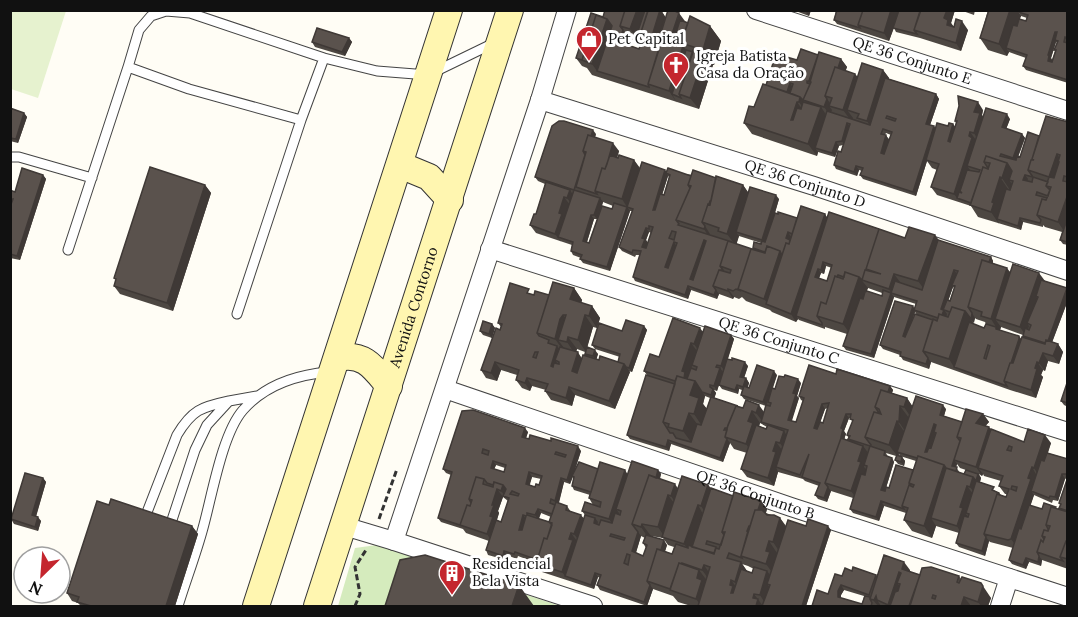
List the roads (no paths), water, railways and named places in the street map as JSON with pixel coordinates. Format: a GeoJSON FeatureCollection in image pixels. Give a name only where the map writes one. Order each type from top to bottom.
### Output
{"type":"FeatureCollection","features":[{"type":"Feature","properties":{"kind":"main road"},"geometry":{"type":"LineString","coordinates":[[256,606],[336,365],[449,10]]}},
{"type":"Feature","properties":{"kind":"main road","name":"Avenida Contorno"},"geometry":{"type":"LineString","coordinates":[[317,606],[510,10]]}},
{"type":"Feature","properties":{"kind":"main road"},"geometry":{"type":"LineString","coordinates":[[400,165],[429,177],[450,200]]}},
{"type":"Feature","properties":{"kind":"main road"},"geometry":{"type":"LineString","coordinates":[[336,365],[357,357],[376,371],[389,386]]}},
{"type":"Feature","properties":{"kind":"street"},"geometry":{"type":"LineString","coordinates":[[394,541],[540,100],[567,10]]}},
{"type":"Feature","properties":{"kind":"street","name":"QE 36 Conjunto E"},"geometry":{"type":"LineString","coordinates":[[756,10],[1068,111]]}},
{"type":"Feature","properties":{"kind":"street","name":"QE 36 Conjunto D"},"geometry":{"type":"LineString","coordinates":[[540,100],[813,186],[1068,271]]}},
{"type":"Feature","properties":{"kind":"street","name":"QE 36 Conjunto C"},"geometry":{"type":"LineString","coordinates":[[490,249],[1068,432]]}},
{"type":"Feature","properties":{"kind":"street","name":"QE 36 Conjunto B"},"geometry":{"type":"LineString","coordinates":[[445,389],[1068,597]]}},
{"type":"Feature","properties":{"kind":"street"},"geometry":{"type":"LineString","coordinates":[[344,526],[593,606]]}},
{"type":"Feature","properties":{"kind":"street"},"geometry":{"type":"LineString","coordinates":[[1000,606],[1009,578]]}},
{"type":"Feature","properties":{"kind":"lane"},"geometry":{"type":"LineString","coordinates":[[68,250],[139,30],[151,16],[165,11],[190,12],[324,57],[377,71],[428,75],[502,40]]}},
{"type":"Feature","properties":{"kind":"lane"},"geometry":{"type":"LineString","coordinates":[[237,314],[324,57]]}},
{"type":"Feature","properties":{"kind":"lane"},"geometry":{"type":"LineString","coordinates":[[128,67],[189,89],[301,120]]}},
{"type":"Feature","properties":{"kind":"lane"},"geometry":{"type":"LineString","coordinates":[[10,157],[19,157],[92,178]]}},
{"type":"Feature","properties":{"kind":"lane"},"geometry":{"type":"LineString","coordinates":[[178,606],[228,441],[241,412],[257,396],[285,380],[336,365]]}},
{"type":"Feature","properties":{"kind":"lane"},"geometry":{"type":"LineString","coordinates":[[144,520],[177,435],[192,413],[205,406],[257,396]]}},
{"type":"Feature","properties":{"kind":"lane"},"geometry":{"type":"LineString","coordinates":[[169,529],[200,437],[207,425],[229,401]]}},
{"type":"Feature","properties":{"kind":"place","name":"Pet Capital"},"geometry":{"type":"Point","coordinates":[589,62]}},
{"type":"Feature","properties":{"kind":"place","name":"Igreja Batista Casa da Oração"},"geometry":{"type":"Point","coordinates":[676,88]}},
{"type":"Feature","properties":{"kind":"place","name":"Residencial Bela Vista"},"geometry":{"type":"Point","coordinates":[452,596]}}]}
